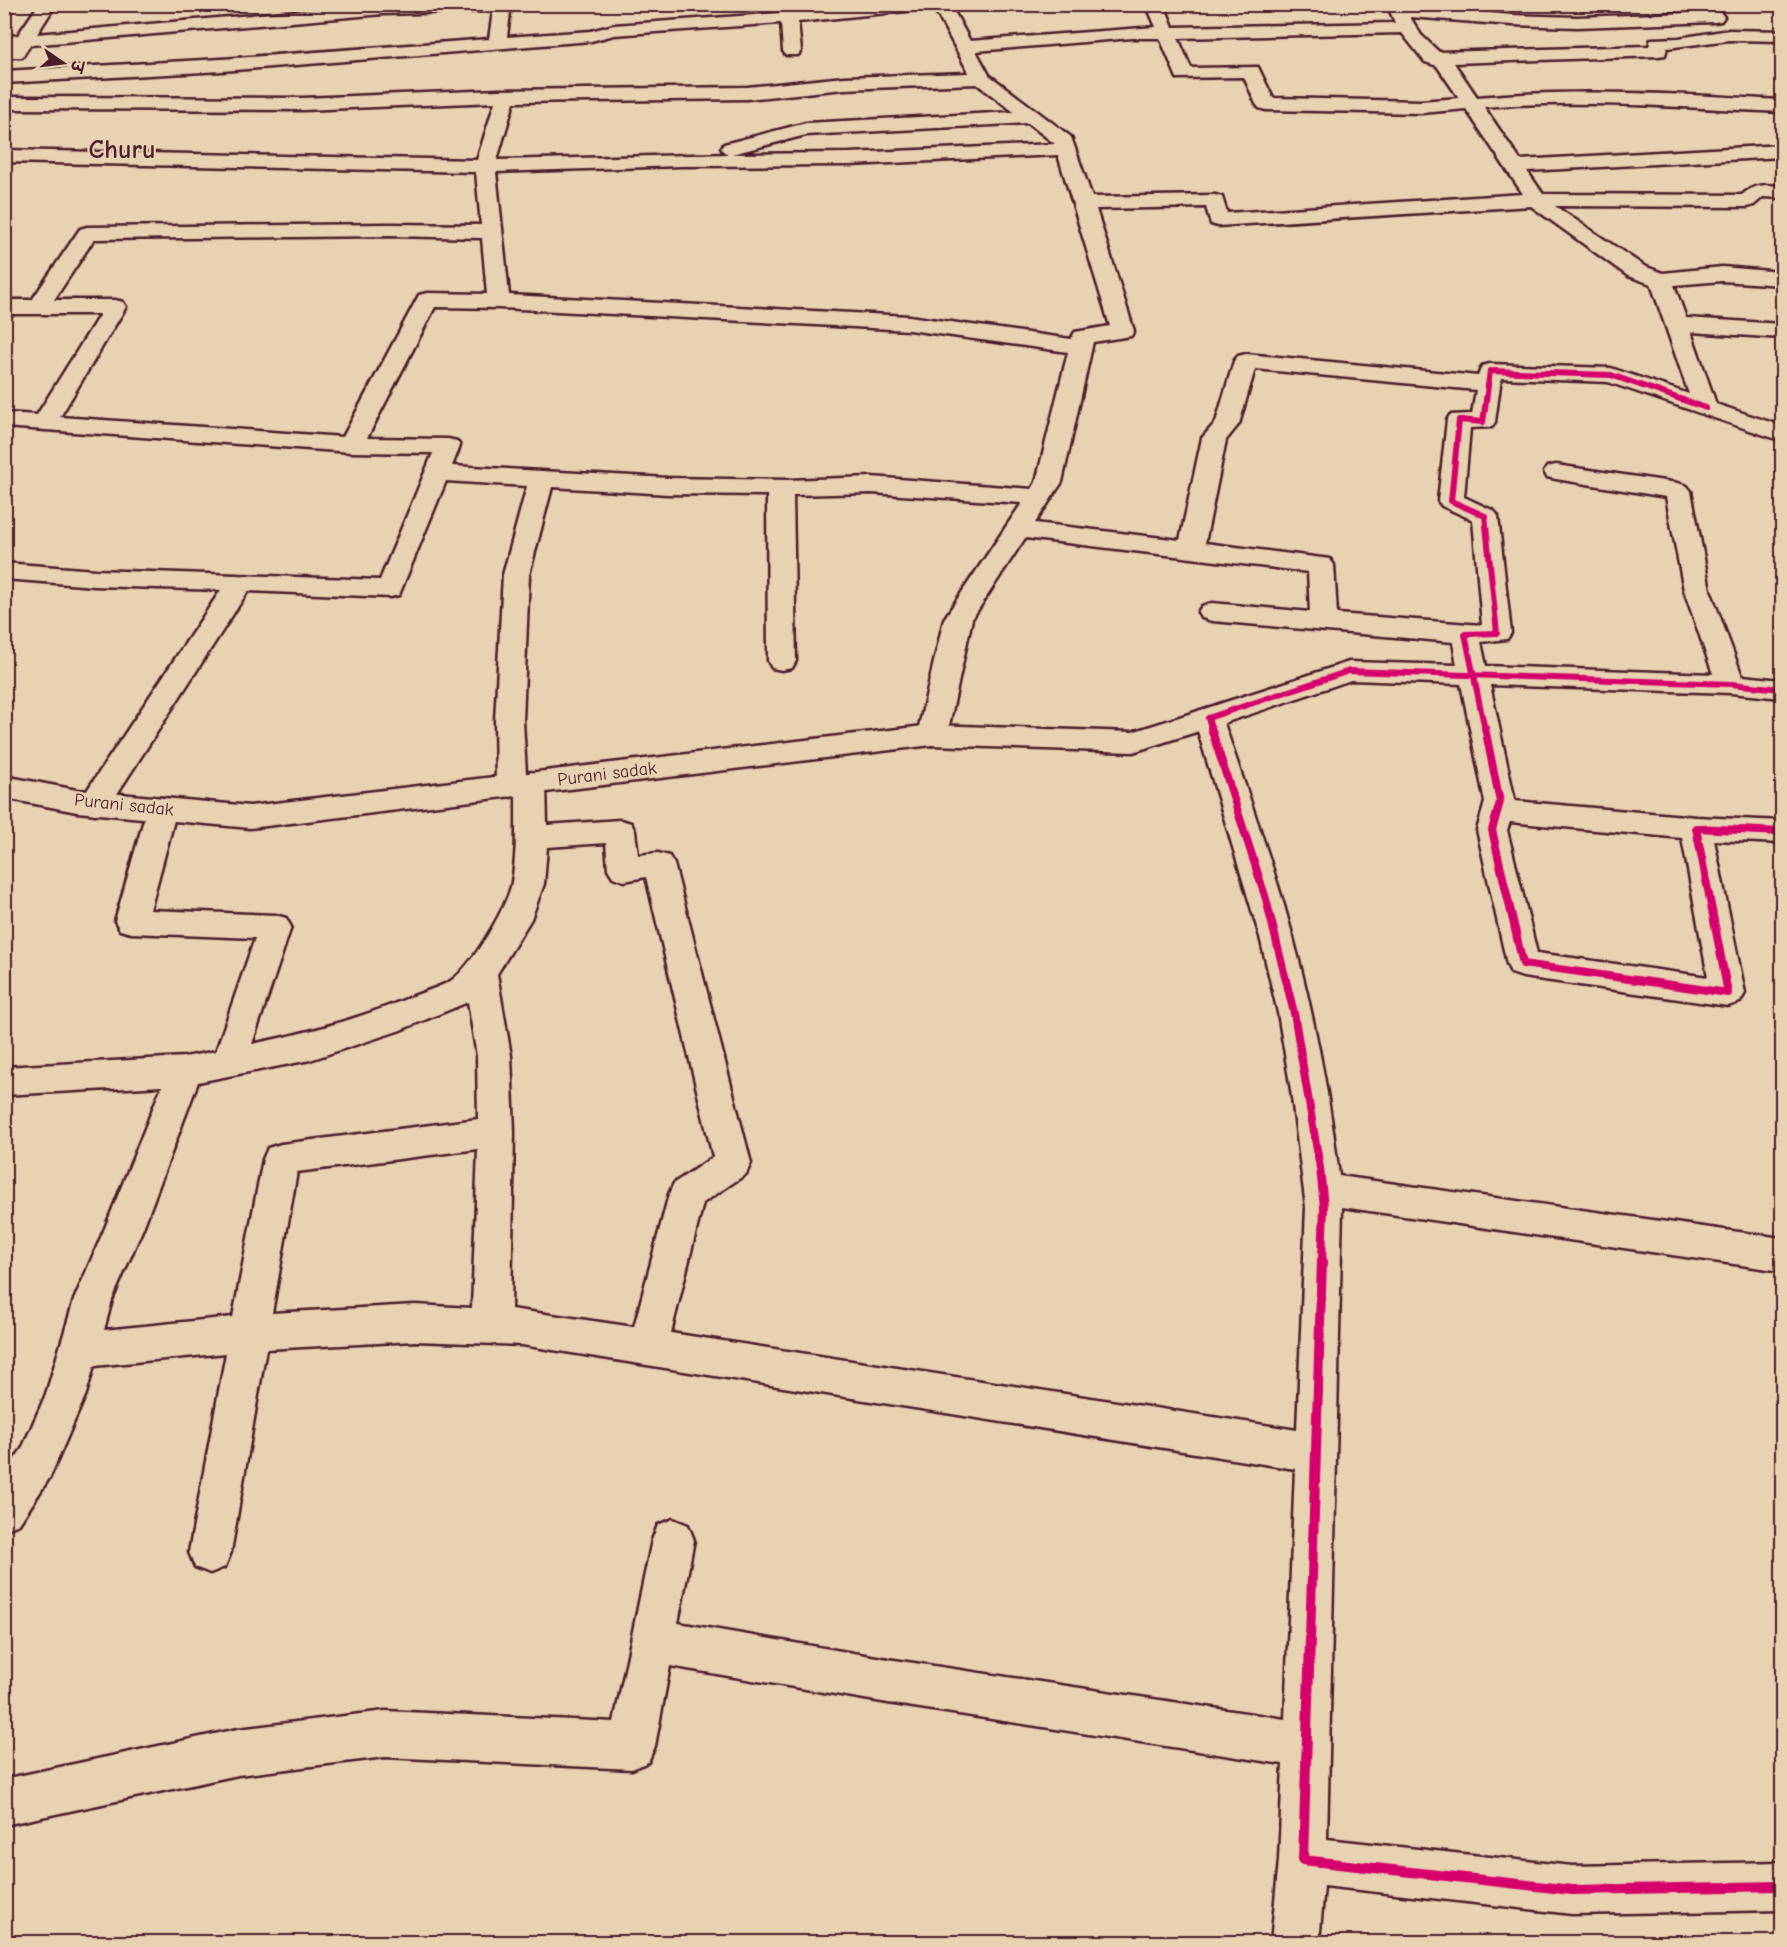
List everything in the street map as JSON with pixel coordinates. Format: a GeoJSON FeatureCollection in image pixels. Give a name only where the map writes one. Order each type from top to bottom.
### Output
{"type":"FeatureCollection","features":[{"type":"Feature","properties":{"kind":"street"},"geometry":{"type":"LineString","coordinates":[[4,69],[48,4]]}},
{"type":"Feature","properties":{"kind":"street"},"geometry":{"type":"LineString","coordinates":[[4,77],[222,65],[591,36],[607,32],[787,11],[926,4]]}},
{"type":"Feature","properties":{"kind":"street"},"geometry":{"type":"LineString","coordinates":[[932,735],[958,619],[1048,482],[1083,337],[1123,331],[1064,141],[981,78],[941,4]]}},
{"type":"Feature","properties":{"kind":"street"},"geometry":{"type":"LineString","coordinates":[[1155,4],[1184,74],[1251,71],[1266,104],[1421,107],[1469,102],[1584,98],[1782,106]]}},
{"type":"Feature","properties":{"kind":"street"},"geometry":{"type":"LineString","coordinates":[[1575,4],[1584,22]]}},
{"type":"Feature","properties":{"kind":"street"},"geometry":{"type":"LineString","coordinates":[[4,42],[372,10],[453,5],[503,5],[497,43]]}},
{"type":"Feature","properties":{"kind":"street"},"geometry":{"type":"LineString","coordinates":[[787,11],[792,51]]}},
{"type":"Feature","properties":{"kind":"street"},"geometry":{"type":"LineString","coordinates":[[964,47],[1400,14],[1584,22],[1711,11],[1729,35]]}},
{"type":"Feature","properties":{"kind":"street"},"geometry":{"type":"LineString","coordinates":[[70,102],[89,73],[103,34],[115,14]]}},
{"type":"Feature","properties":{"kind":"street"},"geometry":{"type":"LineString","coordinates":[[607,32],[610,14]]}},
{"type":"Feature","properties":{"kind":"street"},"geometry":{"type":"LineString","coordinates":[[1400,14],[1431,58],[1444,62],[1540,205],[1636,271],[1660,280],[1722,274],[1782,279]]}},
{"type":"Feature","properties":{"kind":"street"},"geometry":{"type":"LineString","coordinates":[[1431,58],[1659,51],[1658,43],[1679,43],[1729,35],[1782,36]]}},
{"type":"Feature","properties":{"kind":"street"},"geometry":{"type":"LineString","coordinates":[[4,103],[303,104],[506,96],[747,93],[844,82],[981,78]]}},
{"type":"Feature","properties":{"kind":"street"},"geometry":{"type":"LineString","coordinates":[[499,301],[485,166],[506,96]]}},
{"type":"Feature","properties":{"kind":"street"},"geometry":{"type":"LineString","coordinates":[[681,160],[806,129],[1032,117]]}},
{"type":"Feature","properties":{"kind":"street"},"geometry":{"type":"LineString","coordinates":[[4,156],[485,166],[681,160],[850,159],[1066,149]]}},
{"type":"Feature","properties":{"kind":"street"},"geometry":{"type":"LineString","coordinates":[[1513,166],[1782,151]]}},
{"type":"Feature","properties":{"kind":"street"},"geometry":{"type":"LineString","coordinates":[[1083,203],[1215,201],[1218,220],[1307,215],[1361,208],[1432,207],[1536,200],[1747,201],[1758,191],[1782,192]]}},
{"type":"Feature","properties":{"kind":"street"},"geometry":{"type":"LineString","coordinates":[[38,308],[87,233],[389,230],[491,232]]}},
{"type":"Feature","properties":{"kind":"street"},"geometry":{"type":"LineString","coordinates":[[1660,280],[1706,408]]}},
{"type":"Feature","properties":{"kind":"street"},"geometry":{"type":"LineString","coordinates":[[351,445],[427,300],[499,301],[909,323],[1080,347]]}},
{"type":"Feature","properties":{"kind":"street"},"geometry":{"type":"LineString","coordinates":[[4,307],[115,307],[44,423]]}},
{"type":"Feature","properties":{"kind":"street"},"geometry":{"type":"LineString","coordinates":[[1676,324],[1782,331]]}},
{"type":"Feature","properties":{"kind":"street"},"geometry":{"type":"LineString","coordinates":[[1191,550],[1214,438],[1227,424],[1246,361],[1488,384]]}},
{"type":"Feature","properties":{"kind":"street"},"geometry":{"type":"LineString","coordinates":[[1212,612],[1465,634],[1497,633],[1485,516],[1451,501],[1459,420],[1483,422],[1490,371],[1611,375],[1782,434]]}},
{"type":"Feature","properties":{"kind":"street"},"geometry":{"type":"LineString","coordinates":[[4,420],[351,445],[448,446],[390,589],[95,578],[4,571]]}},
{"type":"Feature","properties":{"kind":"street"},"geometry":{"type":"LineString","coordinates":[[1556,472],[1678,491],[1697,590],[1731,684]]}},
{"type":"Feature","properties":{"kind":"street"},"geometry":{"type":"LineString","coordinates":[[437,473],[668,486],[780,488],[871,485],[1039,497]]}},
{"type":"Feature","properties":{"kind":"street"},"geometry":{"type":"LineString","coordinates":[[4,1080],[185,1071],[310,1046],[386,1022],[462,990],[480,971],[515,919],[528,884],[532,837],[509,721],[516,575],[542,479]]}},
{"type":"Feature","properties":{"kind":"street"},"geometry":{"type":"LineString","coordinates":[[780,488],[782,661]]}},
{"type":"Feature","properties":{"kind":"street"},"geometry":{"type":"LineString","coordinates":[[1017,529],[1321,565],[1324,622]]}},
{"type":"Feature","properties":{"kind":"street"},"geometry":{"type":"LineString","coordinates":[[95,802],[240,582]]}},
{"type":"Feature","properties":{"kind":"street"},"geometry":{"type":"LineString","coordinates":[[1465,634],[1500,802],[1492,830],[1523,964],[1728,993],[1696,828]]}},
{"type":"Feature","properties":{"kind":"street","name":"Purani sadak"},"geometry":{"type":"LineString","coordinates":[[4,787],[95,802],[250,817],[932,735],[1133,742],[1349,671],[1731,684],[1782,688]]}},
{"type":"Feature","properties":{"kind":"street"},"geometry":{"type":"LineString","coordinates":[[1208,717],[1266,901],[1297,1023],[1318,1143],[1323,1189],[1303,1860],[1295,1942]]}},
{"type":"Feature","properties":{"kind":"street"},"geometry":{"type":"LineString","coordinates":[[162,809],[131,921],[275,927],[229,1062]]}},
{"type":"Feature","properties":{"kind":"street"},"geometry":{"type":"LineString","coordinates":[[1497,810],[1696,828],[1782,832]]}},
{"type":"Feature","properties":{"kind":"street"},"geometry":{"type":"LineString","coordinates":[[532,837],[620,831],[624,869],[658,864],[733,1163],[687,1194],[648,1346]]}},
{"type":"Feature","properties":{"kind":"street"},"geometry":{"type":"LineString","coordinates":[[480,971],[494,1056],[496,1132],[491,1325]]}},
{"type":"Feature","properties":{"kind":"street"},"geometry":{"type":"LineString","coordinates":[[7,1502],[36,1462],[66,1394],[93,1300],[124,1228],[185,1071]]}},
{"type":"Feature","properties":{"kind":"street"},"geometry":{"type":"LineString","coordinates":[[210,1552],[281,1159],[496,1132]]}},
{"type":"Feature","properties":{"kind":"street"},"geometry":{"type":"LineString","coordinates":[[1323,1189],[1782,1254]]}},
{"type":"Feature","properties":{"kind":"street"},"geometry":{"type":"LineString","coordinates":[[78,1350],[291,1329],[415,1323],[522,1326],[1316,1453]]}},
{"type":"Feature","properties":{"kind":"street"},"geometry":{"type":"LineString","coordinates":[[4,1802],[238,1752],[385,1734],[632,1746],[674,1540]]}},
{"type":"Feature","properties":{"kind":"street"},"geometry":{"type":"LineString","coordinates":[[653,1641],[894,1682],[1307,1745]]}},
{"type":"Feature","properties":{"kind":"street"},"geometry":{"type":"LineString","coordinates":[[1303,1860],[1572,1890],[1782,1886]]}},
{"type":"Feature","properties":{"kind":"cycle path"},"geometry":{"type":"LineString","coordinates":[[1706,408],[1611,375],[1490,371],[1483,422],[1459,420],[1451,501],[1485,516],[1497,633],[1465,634],[1500,802],[1492,830],[1523,964],[1728,993],[1696,828],[1782,832]]}},
{"type":"Feature","properties":{"kind":"cycle path"},"geometry":{"type":"LineString","coordinates":[[1782,689],[1731,684],[1349,671],[1208,718],[1259,876],[1286,975],[1309,1090],[1324,1207],[1303,1860],[1572,1890],[1782,1886]]}},
{"type":"Feature","properties":{"kind":"district","name":"Churu"},"geometry":{"type":"Point","coordinates":[122,150]}}]}
